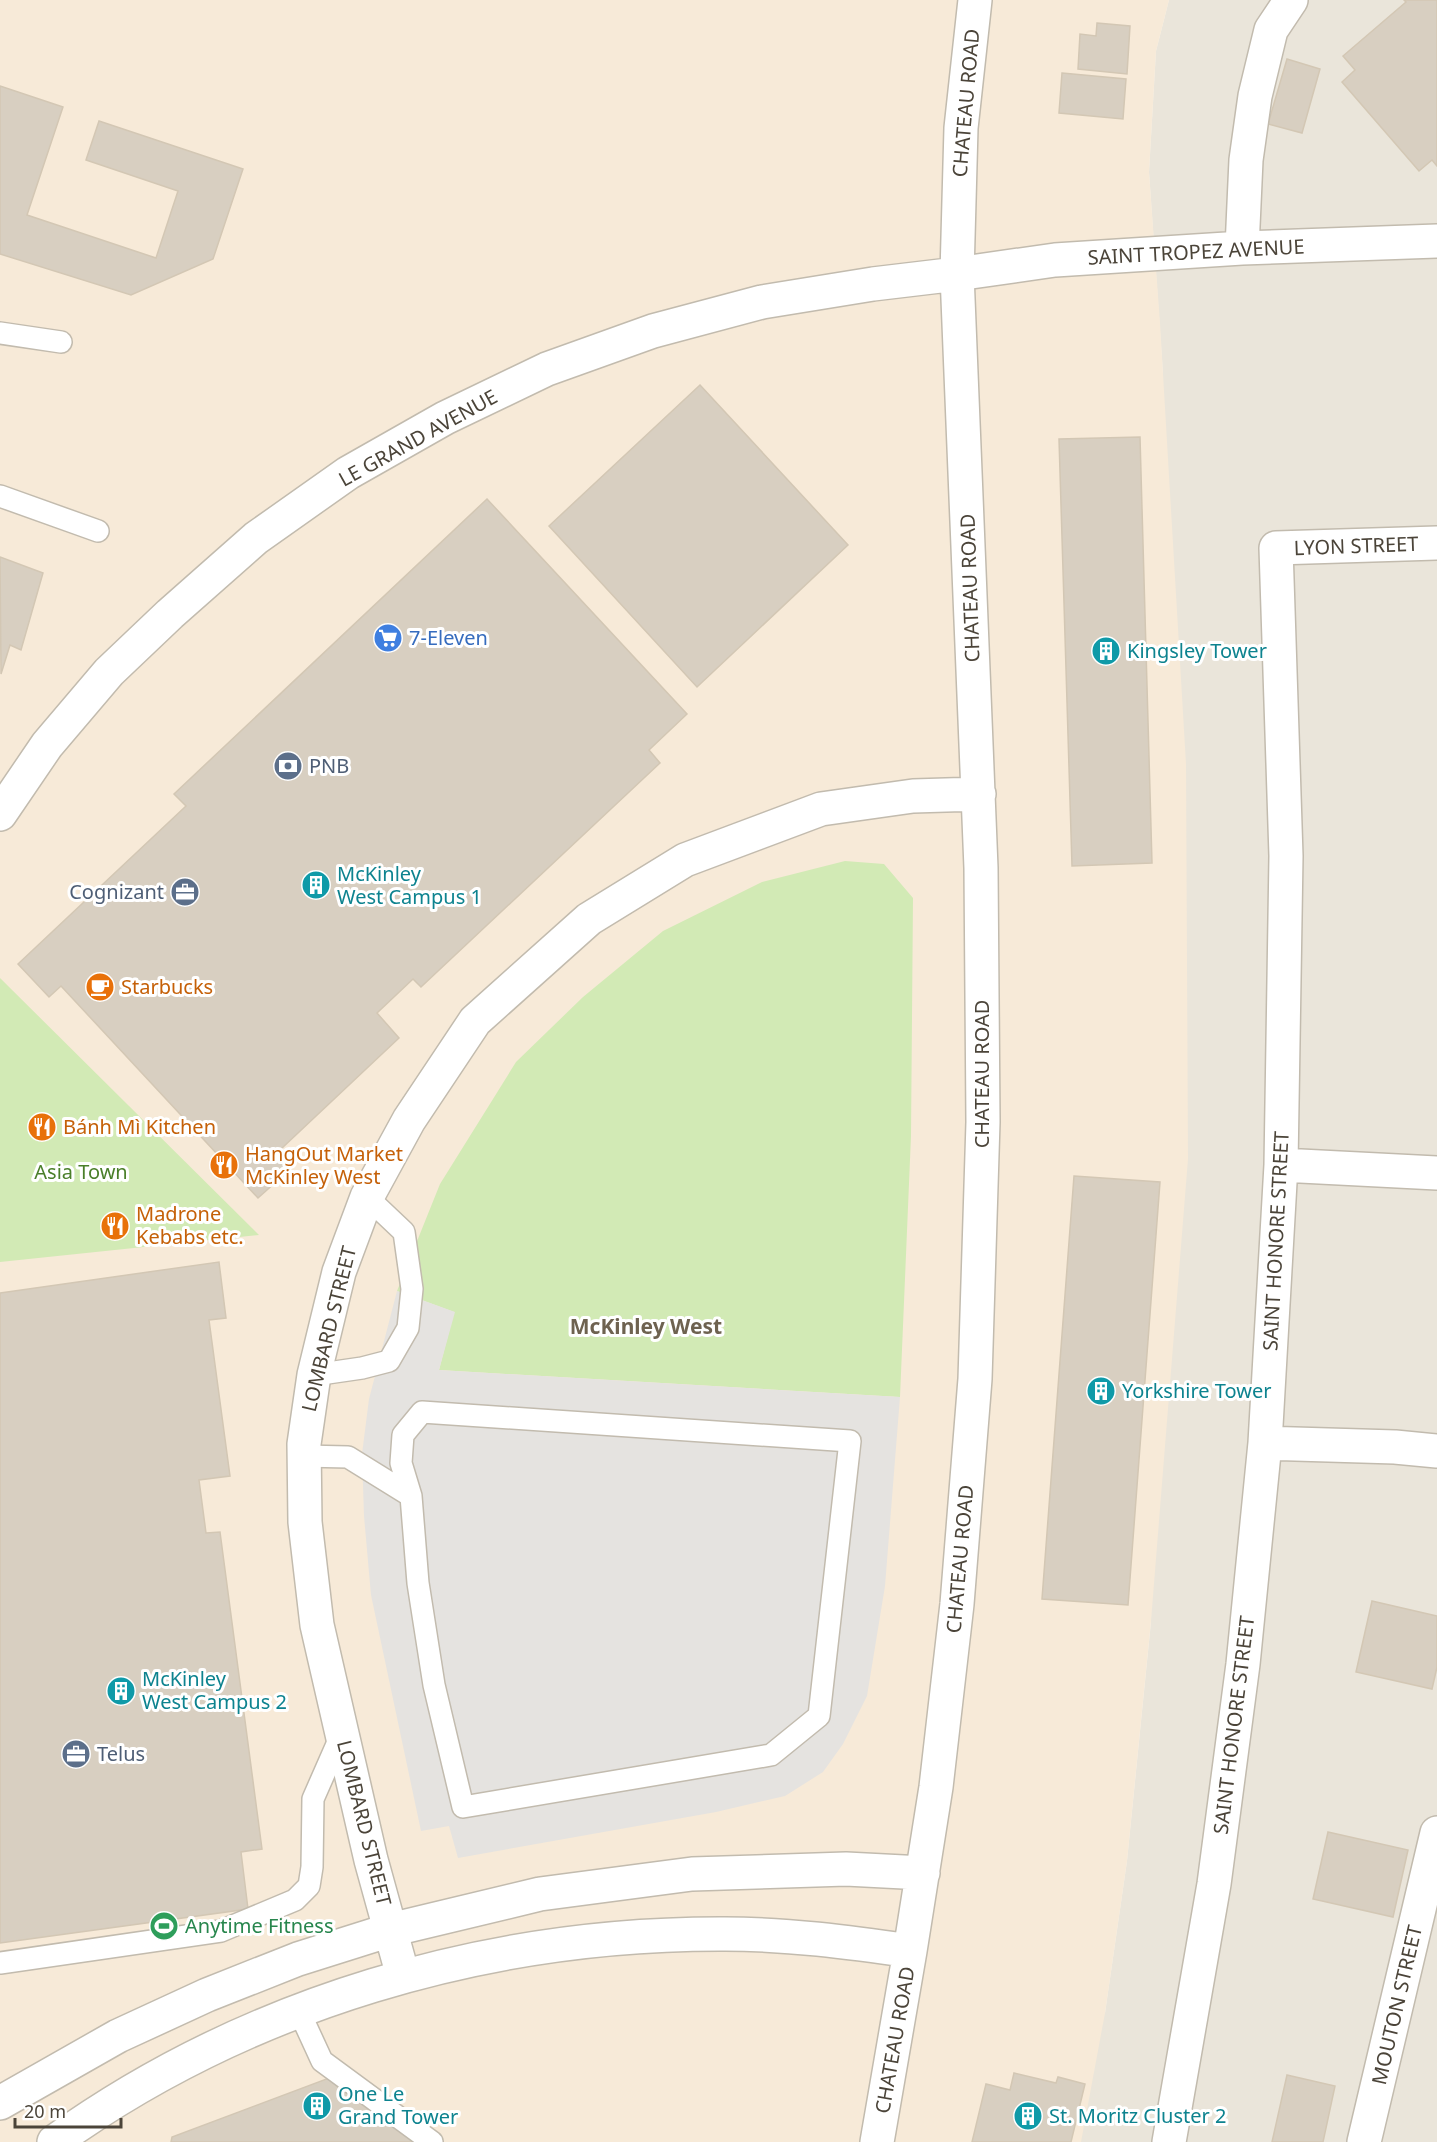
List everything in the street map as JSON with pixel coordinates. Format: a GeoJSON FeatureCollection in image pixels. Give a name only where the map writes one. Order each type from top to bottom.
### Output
{"type":"FeatureCollection","features":[{"type":"Feature","properties":{"kind":"street","name":"CHATEAU ROAD"},"geometry":{"type":"LineString","coordinates":[[877,2142],[936,1787],[957,1604],[975,1379],[983,1122],[978,794],[957,274],[961,128],[975,0]]}},
{"type":"Feature","properties":{"kind":"street"},"geometry":{"type":"LineString","coordinates":[[1242,248],[1246,160],[1255,96],[1271,30],[1291,0]]}},
{"type":"Feature","properties":{"kind":"street","name":"SAINT TROPEZ AVENUE"},"geometry":{"type":"LineString","coordinates":[[957,274],[1056,260],[1242,248],[1437,241]]}},
{"type":"Feature","properties":{"kind":"street","name":"LE GRAND AVENUE"},"geometry":{"type":"LineString","coordinates":[[0,814],[47,745],[109,672],[170,614],[256,538],[348,473],[445,418],[547,369],[653,331],[762,302],[873,284],[957,274]]}},
{"type":"Feature","properties":{"kind":"street","name":"LYON STREET"},"geometry":{"type":"LineString","coordinates":[[1276,548],[1437,543]]}},
{"type":"Feature","properties":{"kind":"street","name":"SAINT HONORE STREET"},"geometry":{"type":"LineString","coordinates":[[1169,2142],[1215,1873],[1243,1664],[1265,1443],[1281,1165],[1286,856],[1276,548]]}},
{"type":"Feature","properties":{"kind":"street","name":"LOMBARD STREET"},"geometry":{"type":"LineString","coordinates":[[403,1976],[371,1860],[317,1625],[305,1522],[303,1456],[314,1375],[339,1272],[367,1197],[409,1120],[475,1021],[589,919],[686,860],[821,809],[913,796],[978,794]]}},
{"type":"Feature","properties":{"kind":"street"},"geometry":{"type":"LineString","coordinates":[[1281,1165],[1437,1173]]}},
{"type":"Feature","properties":{"kind":"street"},"geometry":{"type":"LineString","coordinates":[[1265,1443],[1395,1447],[1437,1451]]}},
{"type":"Feature","properties":{"kind":"street","name":"MOUTON STREET"},"geometry":{"type":"LineString","coordinates":[[1364,2142],[1437,1833]]}},
{"type":"Feature","properties":{"kind":"street"},"geometry":{"type":"LineString","coordinates":[[0,2103],[118,2036],[207,1995],[298,1959],[390,1930],[540,1894],[692,1874],[846,1869],[923,1873]]}},
{"type":"Feature","properties":{"kind":"street"},"geometry":{"type":"LineString","coordinates":[[54,2142],[152,2079],[233,2038],[299,2011],[403,1976],[509,1951],[617,1937],[726,1934],[835,1940],[910,1951]]}},
{"type":"Feature","properties":{"kind":"lane"},"geometry":{"type":"LineString","coordinates":[[0,333],[61,342]]}},
{"type":"Feature","properties":{"kind":"lane"},"geometry":{"type":"LineString","coordinates":[[0,496],[98,531]]}},
{"type":"Feature","properties":{"kind":"lane"},"geometry":{"type":"LineString","coordinates":[[314,1375],[362,1368],[389,1361],[408,1328],[412,1289],[404,1232],[367,1197]]}},
{"type":"Feature","properties":{"kind":"lane"},"geometry":{"type":"LineString","coordinates":[[422,1412],[850,1441],[819,1716],[771,1755],[464,1807],[434,1685],[418,1583],[411,1496],[401,1463],[403,1435],[422,1412]]}},
{"type":"Feature","properties":{"kind":"lane"},"geometry":{"type":"LineString","coordinates":[[303,1456],[348,1457],[411,1496]]}},
{"type":"Feature","properties":{"kind":"lane"},"geometry":{"type":"LineString","coordinates":[[0,1963],[221,1931],[295,1900],[309,1886],[312,1867],[312,1799],[343,1733]]}},
{"type":"Feature","properties":{"kind":"lane"},"geometry":{"type":"LineString","coordinates":[[299,2011],[322,2061],[432,2142]]}},
{"type":"Feature","properties":{"kind":"shaded area","name":"McKinley West"},"geometry":{"type":"Polygon","coordinates":[[[0,0],[1169,0],[1156,51],[1149,172],[1186,764],[1188,1159],[1151,1621],[1127,1861],[1105,2013],[1081,2142],[0,2142],[0,0]]]}},
{"type":"Feature","properties":{"kind":"shaded area"},"geometry":{"type":"Polygon","coordinates":[[[1169,0],[1437,0],[1437,2142],[955,2142],[1105,2013],[1127,1861],[1151,1622],[1163,374],[1149,172],[1156,51],[1169,0]]]}},
{"type":"Feature","properties":{"kind":"shaded area"},"geometry":{"type":"Polygon","coordinates":[[[397,1291],[455,1312],[439,1370],[900,1397],[885,1586],[867,1696],[843,1744],[823,1772],[785,1796],[716,1812],[458,1858],[449,1826],[421,1831],[371,1595],[364,1516],[362,1454],[369,1399],[397,1291]]]}},
{"type":"Feature","properties":{"kind":"green space"},"geometry":{"type":"Polygon","coordinates":[[[845,861],[884,864],[913,898],[911,1136],[900,1397],[439,1370],[454,1312],[397,1291],[440,1184],[516,1062],[583,997],[663,931],[762,882],[845,861]]]}},
{"type":"Feature","properties":{"kind":"green space","name":"Asia Town"},"geometry":{"type":"Polygon","coordinates":[[[0,978],[259,1235],[0,1262],[0,978]]]}},
{"type":"Feature","properties":{"kind":"building"},"geometry":{"type":"Polygon","coordinates":[[[1404,0],[1437,0],[1437,166],[1432,160],[1419,171],[1342,82],[1355,70],[1343,56],[1406,2],[1404,0]]]}},
{"type":"Feature","properties":{"kind":"building"},"geometry":{"type":"Polygon","coordinates":[[[1097,23],[1130,26],[1127,74],[1078,69],[1080,34],[1096,36],[1097,23]]]}},
{"type":"Feature","properties":{"kind":"building"},"geometry":{"type":"Polygon","coordinates":[[[1287,59],[1320,69],[1302,133],[1268,124],[1287,59]]]}},
{"type":"Feature","properties":{"kind":"building"},"geometry":{"type":"Polygon","coordinates":[[[1062,73],[1126,79],[1123,119],[1059,113],[1062,73]]]}},
{"type":"Feature","properties":{"kind":"building"},"geometry":{"type":"Polygon","coordinates":[[[0,86],[63,107],[27,215],[156,258],[178,191],[86,160],[99,121],[243,169],[213,259],[131,295],[0,254],[0,86]]]}},
{"type":"Feature","properties":{"kind":"building"},"geometry":{"type":"Polygon","coordinates":[[[700,385],[848,545],[697,687],[549,526],[700,385]]]}},
{"type":"Feature","properties":{"kind":"building","name":"Kingsley Tower"},"geometry":{"type":"Polygon","coordinates":[[[1140,437],[1152,863],[1072,866],[1059,439],[1140,437]]]}},
{"type":"Feature","properties":{"kind":"building","name":"McKinley West Campus 1"},"geometry":{"type":"Polygon","coordinates":[[[487,499],[687,714],[649,750],[660,763],[421,987],[413,979],[377,1013],[399,1038],[281,1149],[295,1165],[258,1198],[61,986],[49,997],[18,964],[186,806],[174,794],[487,499]]]}},
{"type":"Feature","properties":{"kind":"building"},"geometry":{"type":"Polygon","coordinates":[[[0,557],[43,573],[21,650],[10,645],[1,674],[0,557]]]}},
{"type":"Feature","properties":{"kind":"building","name":"Yorkshire Tower"},"geometry":{"type":"Polygon","coordinates":[[[1074,1176],[1160,1182],[1128,1605],[1042,1599],[1074,1176]]]}},
{"type":"Feature","properties":{"kind":"building","name":"McKinley West Campus 2"},"geometry":{"type":"Polygon","coordinates":[[[219,1262],[226,1318],[209,1320],[230,1476],[199,1480],[206,1533],[220,1532],[262,1849],[241,1852],[248,1909],[0,1943],[0,1293],[219,1262]]]}},
{"type":"Feature","properties":{"kind":"building"},"geometry":{"type":"Polygon","coordinates":[[[1372,1601],[1437,1616],[1437,1667],[1432,1689],[1356,1672],[1372,1601]]]}},
{"type":"Feature","properties":{"kind":"building"},"geometry":{"type":"Polygon","coordinates":[[[1328,1832],[1408,1850],[1393,1917],[1313,1899],[1328,1832]]]}},
{"type":"Feature","properties":{"kind":"building","name":"St. Moritz Cluster 2"},"geometry":{"type":"Polygon","coordinates":[[[1014,2073],[1056,2083],[1058,2077],[1085,2084],[1071,2142],[972,2142],[986,2084],[1010,2090],[1014,2073]]]}},
{"type":"Feature","properties":{"kind":"building","name":"One Le Grand Tower"},"geometry":{"type":"Polygon","coordinates":[[[337,2075],[427,2142],[171,2142],[172,2137],[337,2075]]]}},
{"type":"Feature","properties":{"kind":"building"},"geometry":{"type":"Polygon","coordinates":[[[1287,2075],[1335,2086],[1323,2142],[1272,2142],[1287,2075]]]}},
{"type":"Feature","properties":{"kind":"place","name":"7-Eleven"},"geometry":{"type":"Point","coordinates":[388,638]}},
{"type":"Feature","properties":{"kind":"place","name":"Kingsley Tower"},"geometry":{"type":"Point","coordinates":[1106,651]}},
{"type":"Feature","properties":{"kind":"place","name":"PNB"},"geometry":{"type":"Point","coordinates":[288,766]}},
{"type":"Feature","properties":{"kind":"place","name":"McKinley West Campus 1"},"geometry":{"type":"Point","coordinates":[316,885]}},
{"type":"Feature","properties":{"kind":"place","name":"Cognizant"},"geometry":{"type":"Point","coordinates":[185,892]}},
{"type":"Feature","properties":{"kind":"place","name":"Starbucks"},"geometry":{"type":"Point","coordinates":[100,987]}},
{"type":"Feature","properties":{"kind":"place","name":"Bánh Mì Kitchen"},"geometry":{"type":"Point","coordinates":[42,1127]}},
{"type":"Feature","properties":{"kind":"place","name":"HangOut Market McKinley West"},"geometry":{"type":"Point","coordinates":[224,1165]}},
{"type":"Feature","properties":{"kind":"place","name":"Madrone Kebabs etc."},"geometry":{"type":"Point","coordinates":[115,1226]}},
{"type":"Feature","properties":{"kind":"place","name":"Yorkshire Tower"},"geometry":{"type":"Point","coordinates":[1101,1391]}},
{"type":"Feature","properties":{"kind":"place","name":"McKinley West Campus 2"},"geometry":{"type":"Point","coordinates":[121,1691]}},
{"type":"Feature","properties":{"kind":"place","name":"Telus"},"geometry":{"type":"Point","coordinates":[76,1754]}},
{"type":"Feature","properties":{"kind":"place","name":"Anytime Fitness"},"geometry":{"type":"Point","coordinates":[164,1926]}},
{"type":"Feature","properties":{"kind":"place","name":"One Le Grand Tower"},"geometry":{"type":"Point","coordinates":[317,2106]}},
{"type":"Feature","properties":{"kind":"place","name":"St. Moritz Cluster 2"},"geometry":{"type":"Point","coordinates":[1028,2116]}},
{"type":"Feature","properties":{"kind":"district","name":"McKinley West"},"geometry":{"type":"Point","coordinates":[646,1327]}}]}
